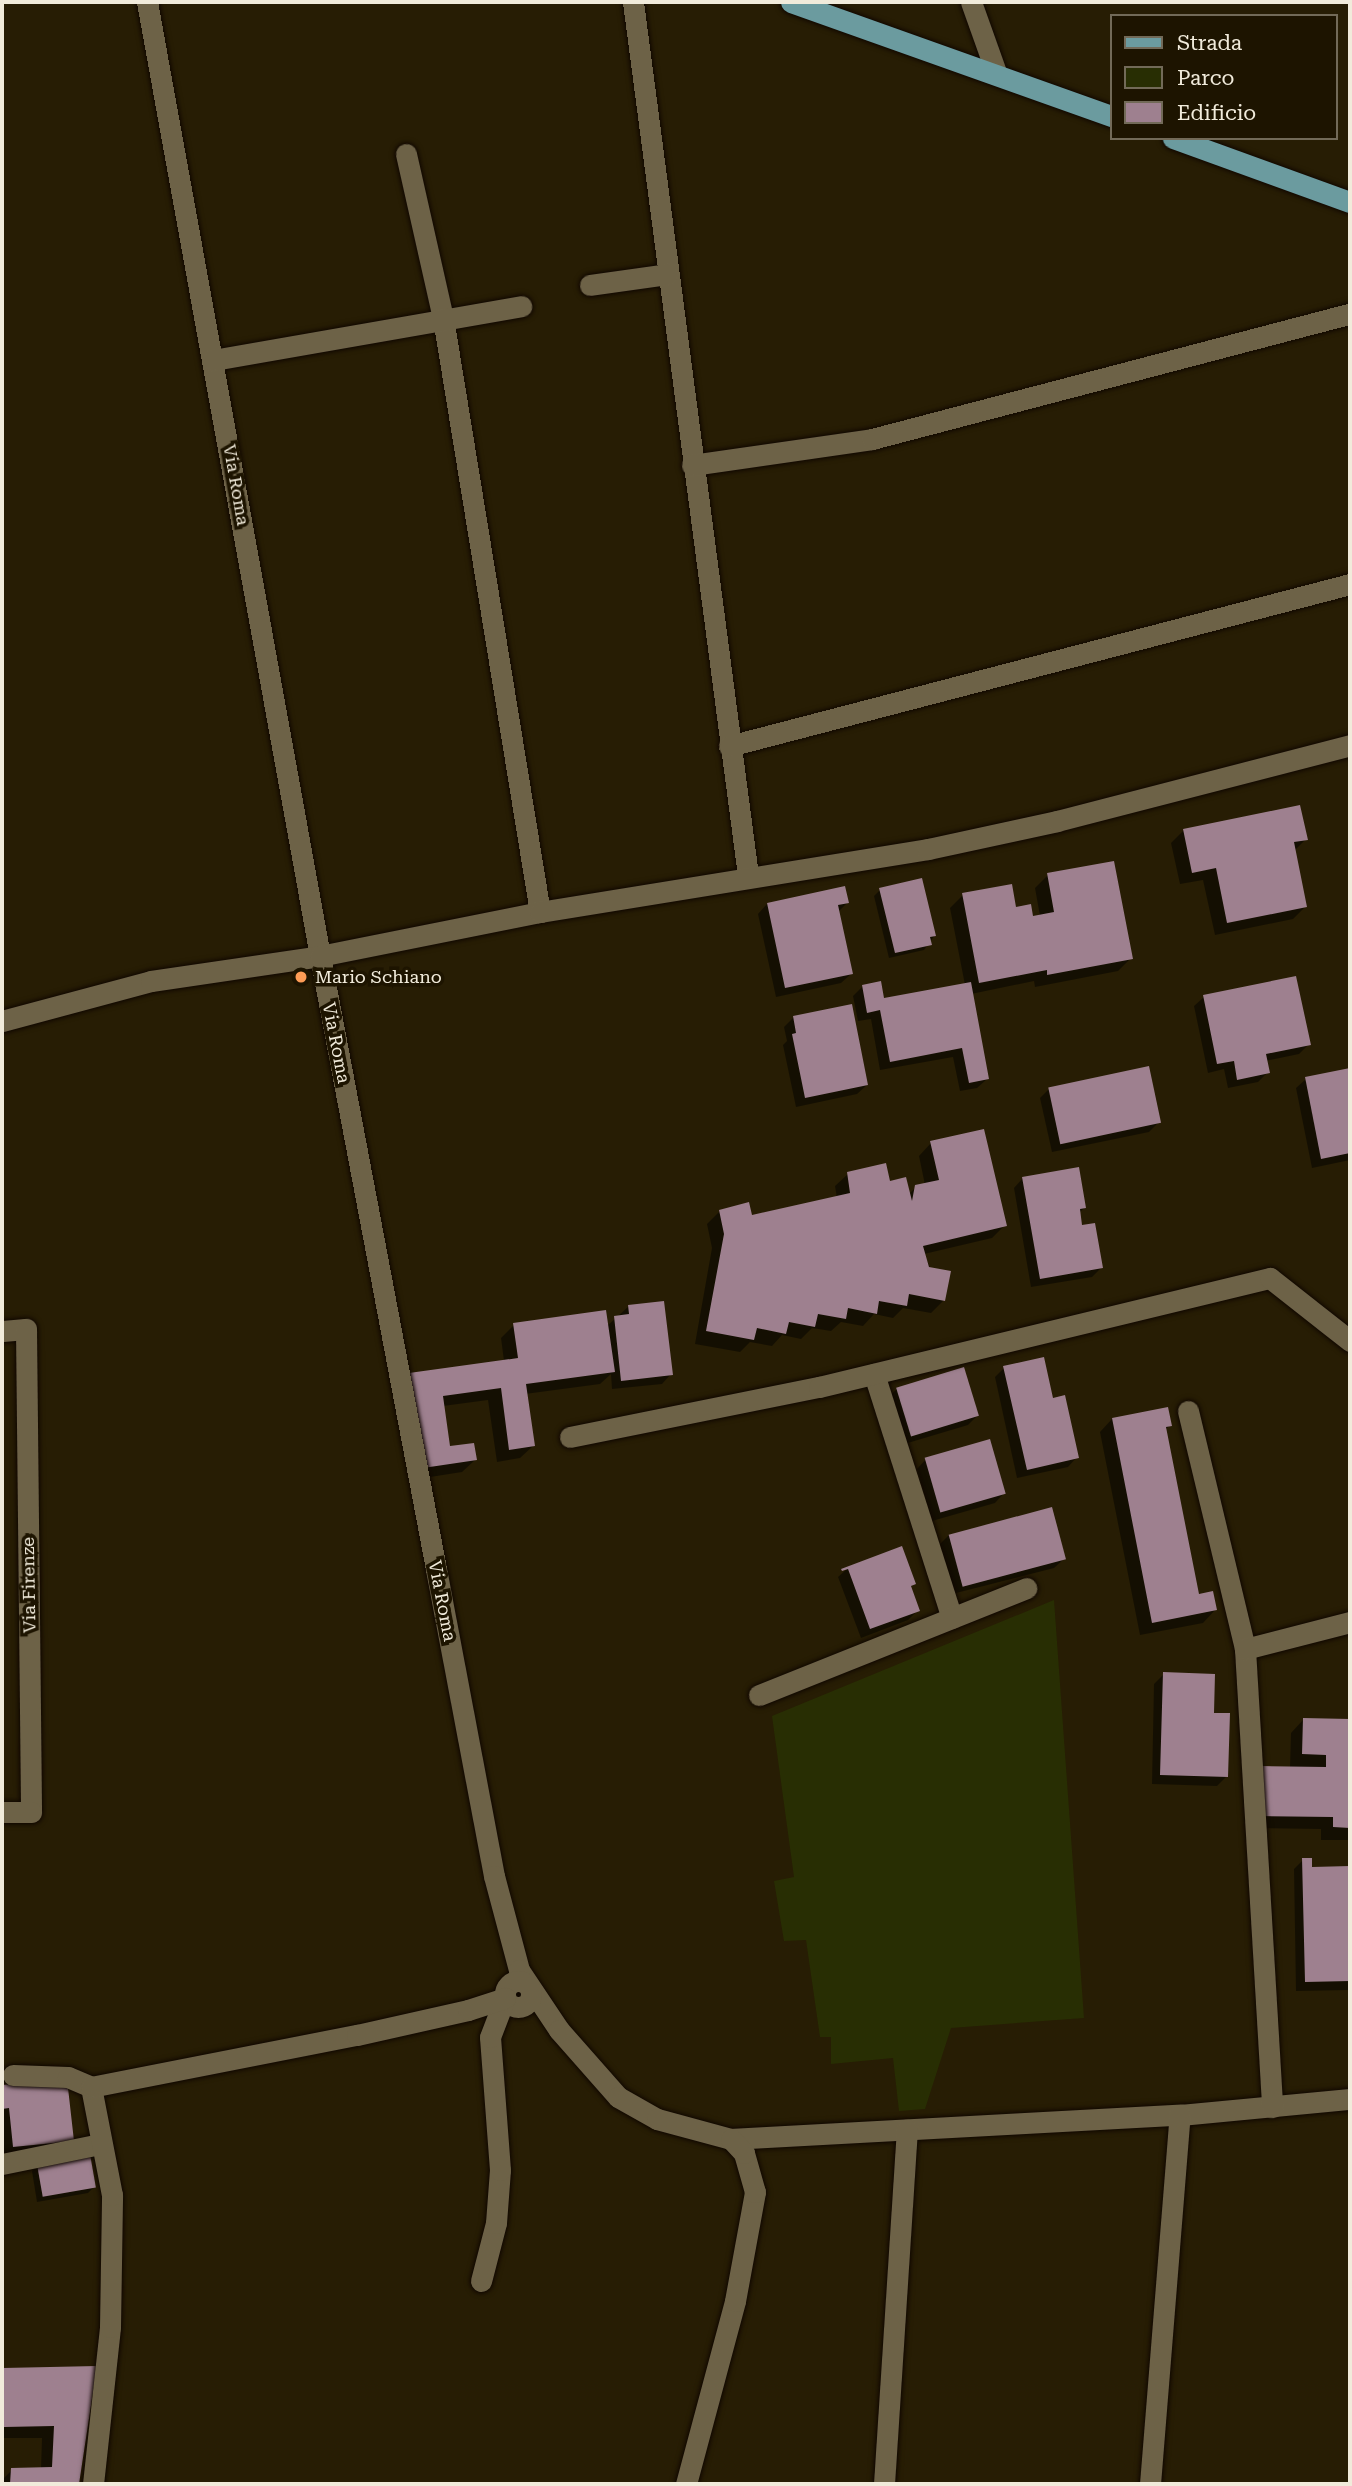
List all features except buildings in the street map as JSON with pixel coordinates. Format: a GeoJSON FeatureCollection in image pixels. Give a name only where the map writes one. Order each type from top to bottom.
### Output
{"type":"FeatureCollection","features":[{"type":"Feature","properties":{"kind":"main road"},"geometry":{"type":"LineString","coordinates":[[791,2],[1110,115]]}},
{"type":"Feature","properties":{"kind":"main road"},"geometry":{"type":"LineString","coordinates":[[1180,140],[1350,202]]}},
{"type":"Feature","properties":{"kind":"street","name":"Via Roma"},"geometry":{"type":"LineString","coordinates":[[147,2],[320,956],[494,1876],[519,1970],[559,2030],[618,2097],[657,2119],[731,2139],[1180,2115],[1350,2099]]}},
{"type":"Feature","properties":{"kind":"street"},"geometry":{"type":"LineString","coordinates":[[633,2],[748,876]]}},
{"type":"Feature","properties":{"kind":"street"},"geometry":{"type":"LineString","coordinates":[[971,2],[997,75]]}},
{"type":"Feature","properties":{"kind":"street"},"geometry":{"type":"LineString","coordinates":[[406,154],[443,318],[540,912]]}},
{"type":"Feature","properties":{"kind":"street"},"geometry":{"type":"LineString","coordinates":[[590,285],[667,274]]}},
{"type":"Feature","properties":{"kind":"street"},"geometry":{"type":"LineString","coordinates":[[214,360],[521,306]]}},
{"type":"Feature","properties":{"kind":"street"},"geometry":{"type":"LineString","coordinates":[[692,464],[872,439],[1350,314]]}},
{"type":"Feature","properties":{"kind":"street"},"geometry":{"type":"LineString","coordinates":[[729,747],[1350,584]]}},
{"type":"Feature","properties":{"kind":"street"},"geometry":{"type":"LineString","coordinates":[[2,1021],[151,981],[320,956],[540,912],[748,876],[928,849],[1057,821],[1350,745]]}},
{"type":"Feature","properties":{"kind":"street"},"geometry":{"type":"LineString","coordinates":[[570,1437],[874,1374],[1270,1278],[1350,1340]]}},
{"type":"Feature","properties":{"kind":"street"},"geometry":{"type":"LineString","coordinates":[[2,1331],[26,1329]]}},
{"type":"Feature","properties":{"kind":"street"},"geometry":{"type":"LineString","coordinates":[[2,1348],[26,1329]]}},
{"type":"Feature","properties":{"kind":"street","name":"Via Firenze"},"geometry":{"type":"LineString","coordinates":[[2,1812],[31,1812],[26,1329]]}},
{"type":"Feature","properties":{"kind":"street"},"geometry":{"type":"LineString","coordinates":[[874,1374],[951,1618]]}},
{"type":"Feature","properties":{"kind":"street"},"geometry":{"type":"LineString","coordinates":[[1188,1411],[1245,1649],[1272,2107]]}},
{"type":"Feature","properties":{"kind":"street"},"geometry":{"type":"LineString","coordinates":[[759,1695],[1026,1588]]}},
{"type":"Feature","properties":{"kind":"street"},"geometry":{"type":"LineString","coordinates":[[1245,1649],[1350,1622]]}},
{"type":"Feature","properties":{"kind":"street"},"geometry":{"type":"LineString","coordinates":[[505,1998],[515,2007],[524,2007],[531,1996],[530,1987]]}},
{"type":"Feature","properties":{"kind":"street"},"geometry":{"type":"LineString","coordinates":[[13,2075],[68,2077],[91,2087],[357,2035],[468,2011],[505,1998]]}},
{"type":"Feature","properties":{"kind":"street"},"geometry":{"type":"LineString","coordinates":[[481,2281],[496,2223],[500,2170],[491,2037],[505,1998]]}},
{"type":"Feature","properties":{"kind":"street"},"geometry":{"type":"LineString","coordinates":[[91,2087],[112,2195],[110,2314],[93,2484]]}},
{"type":"Feature","properties":{"kind":"street"},"geometry":{"type":"LineString","coordinates":[[1150,2484],[1180,2115]]}},
{"type":"Feature","properties":{"kind":"street"},"geometry":{"type":"LineString","coordinates":[[884,2484],[907,2130]]}},
{"type":"Feature","properties":{"kind":"street"},"geometry":{"type":"LineString","coordinates":[[686,2484],[735,2301],[755,2192],[744,2153],[731,2139]]}},
{"type":"Feature","properties":{"kind":"street"},"geometry":{"type":"LineString","coordinates":[[2,2164],[100,2144]]}},
{"type":"Feature","properties":{"kind":"green space"},"geometry":{"type":"Polygon","coordinates":[[[1054,1600],[1084,2018],[951,2028],[925,2109],[899,2111],[893,2058],[831,2064],[831,2037],[820,2037],[806,1940],[784,1941],[774,1881],[794,1877],[772,1716],[1054,1600]]]}},
{"type":"Feature","properties":{"kind":"place","name":"Mario Schiano"},"geometry":{"type":"Point","coordinates":[301,977]}}]}
